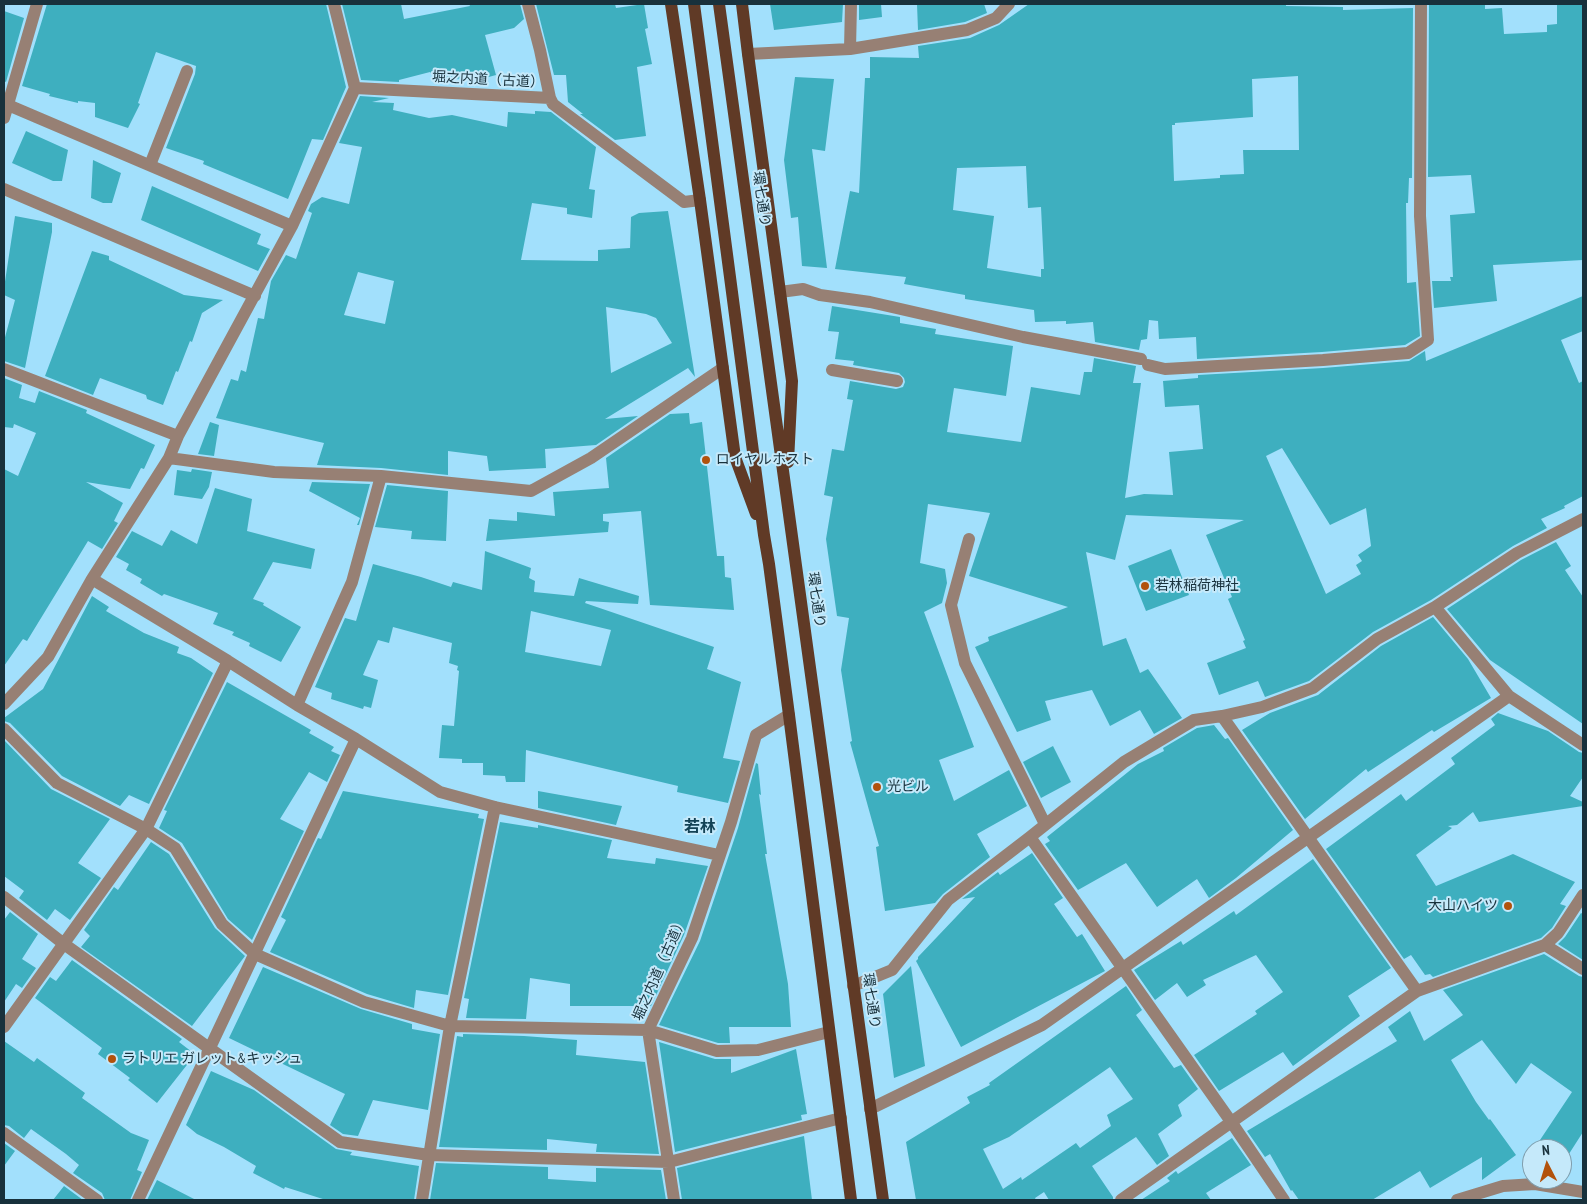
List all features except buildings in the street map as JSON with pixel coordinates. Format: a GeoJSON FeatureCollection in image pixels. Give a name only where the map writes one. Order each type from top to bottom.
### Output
{"type":"FeatureCollection","features":[{"type":"Feature","properties":{"kind":"main road"},"geometry":{"type":"LineString","coordinates":[[671,4],[735,456],[764,535]]}},
{"type":"Feature","properties":{"kind":"main road"},"geometry":{"type":"LineString","coordinates":[[694,4],[764,535],[770,564],[851,1200]]}},
{"type":"Feature","properties":{"kind":"main road","name":"環七通り"},"geometry":{"type":"LineString","coordinates":[[719,4],[883,1200]]}},
{"type":"Feature","properties":{"kind":"main road"},"geometry":{"type":"LineString","coordinates":[[742,4],[792,381],[787,492]]}},
{"type":"Feature","properties":{"kind":"street"},"geometry":{"type":"LineString","coordinates":[[37,4],[6,111],[150,166],[292,226]]}},
{"type":"Feature","properties":{"kind":"street"},"geometry":{"type":"LineString","coordinates":[[4,704],[48,657],[92,580],[169,458],[178,436],[292,226],[355,88],[334,4]]}},
{"type":"Feature","properties":{"kind":"street"},"geometry":{"type":"LineString","coordinates":[[528,4],[550,98]]}},
{"type":"Feature","properties":{"kind":"street"},"geometry":{"type":"LineString","coordinates":[[850,49],[851,4]]}},
{"type":"Feature","properties":{"kind":"street"},"geometry":{"type":"LineString","coordinates":[[748,54],[850,49],[967,30],[996,18],[1009,4]]}},
{"type":"Feature","properties":{"kind":"street"},"geometry":{"type":"LineString","coordinates":[[780,292],[803,289],[820,295],[870,302],[1023,337],[1145,362],[1165,369],[1408,353],[1428,340],[1420,216],[1421,4]]}},
{"type":"Feature","properties":{"kind":"street"},"geometry":{"type":"LineString","coordinates":[[150,166],[187,71]]}},
{"type":"Feature","properties":{"kind":"street","name":"堀之内道（古道）"},"geometry":{"type":"LineString","coordinates":[[355,88],[550,98],[553,104],[684,202],[700,200]]}},
{"type":"Feature","properties":{"kind":"street"},"geometry":{"type":"LineString","coordinates":[[4,189],[255,296]]}},
{"type":"Feature","properties":{"kind":"street"},"geometry":{"type":"LineString","coordinates":[[169,458],[274,472],[381,476],[531,491],[591,458],[723,368]]}},
{"type":"Feature","properties":{"kind":"street"},"geometry":{"type":"LineString","coordinates":[[4,369],[178,436]]}},
{"type":"Feature","properties":{"kind":"street"},"geometry":{"type":"LineString","coordinates":[[832,370],[897,381]]}},
{"type":"Feature","properties":{"kind":"street"},"geometry":{"type":"LineString","coordinates":[[297,705],[352,582],[381,476]]}},
{"type":"Feature","properties":{"kind":"street"},"geometry":{"type":"LineString","coordinates":[[853,986],[892,970],[948,900],[1124,762],[1194,720],[1262,707],[1313,688],[1377,639],[1435,607],[1517,553],[1583,519]]}},
{"type":"Feature","properties":{"kind":"street"},"geometry":{"type":"LineString","coordinates":[[969,539],[951,605],[965,664],[1045,824]]}},
{"type":"Feature","properties":{"kind":"street"},"geometry":{"type":"LineString","coordinates":[[92,580],[228,661],[440,792],[495,807],[719,855]]}},
{"type":"Feature","properties":{"kind":"street"},"geometry":{"type":"LineString","coordinates":[[1435,607],[1509,696],[1583,745]]}},
{"type":"Feature","properties":{"kind":"street"},"geometry":{"type":"LineString","coordinates":[[4,1026],[146,829],[228,661]]}},
{"type":"Feature","properties":{"kind":"street"},"geometry":{"type":"LineString","coordinates":[[870,1109],[1042,1025],[1509,696]]}},
{"type":"Feature","properties":{"kind":"street","name":"堀之内道（古道）"},"geometry":{"type":"LineString","coordinates":[[674,1200],[648,1030],[692,938],[731,822],[756,735],[789,715]]}},
{"type":"Feature","properties":{"kind":"street"},"geometry":{"type":"LineString","coordinates":[[1222,716],[1417,991]]}},
{"type":"Feature","properties":{"kind":"street"},"geometry":{"type":"LineString","coordinates":[[4,730],[57,783],[146,829],[175,848],[222,924],[255,954],[364,1002],[450,1026],[648,1030],[717,1051],[758,1050],[829,1032]]}},
{"type":"Feature","properties":{"kind":"street"},"geometry":{"type":"LineString","coordinates":[[138,1200],[356,739]]}},
{"type":"Feature","properties":{"kind":"street"},"geometry":{"type":"LineString","coordinates":[[422,1200],[450,1026],[495,807]]}},
{"type":"Feature","properties":{"kind":"street"},"geometry":{"type":"LineString","coordinates":[[1030,837],[1232,1123],[1284,1200]]}},
{"type":"Feature","properties":{"kind":"street"},"geometry":{"type":"LineString","coordinates":[[1121,1200],[1417,991],[1545,945],[1558,933],[1583,895]]}},
{"type":"Feature","properties":{"kind":"street"},"geometry":{"type":"LineString","coordinates":[[4,897],[64,944],[340,1142],[429,1155],[669,1162],[841,1118]]}},
{"type":"Feature","properties":{"kind":"street"},"geometry":{"type":"LineString","coordinates":[[1545,945],[1583,969]]}},
{"type":"Feature","properties":{"kind":"street"},"geometry":{"type":"LineString","coordinates":[[4,1133],[98,1200]]}},
{"type":"Feature","properties":{"kind":"street"},"geometry":{"type":"LineString","coordinates":[[1457,1200],[1503,1186],[1535,1184],[1583,1192]]}},
{"type":"Feature","properties":{"kind":"place","name":"ロイヤルホスト"},"geometry":{"type":"Point","coordinates":[706,460]}},
{"type":"Feature","properties":{"kind":"place","name":"若林稲荷神社"},"geometry":{"type":"Point","coordinates":[1145,586]}},
{"type":"Feature","properties":{"kind":"place","name":"光ビル"},"geometry":{"type":"Point","coordinates":[877,787]}},
{"type":"Feature","properties":{"kind":"place","name":"大山ハイツ"},"geometry":{"type":"Point","coordinates":[1508,906]}},
{"type":"Feature","properties":{"kind":"place","name":"ラトリエ ガレット&キッシュ"},"geometry":{"type":"Point","coordinates":[112,1059]}},
{"type":"Feature","properties":{"kind":"district","name":"若林"},"geometry":{"type":"Point","coordinates":[700,827]}}]}
